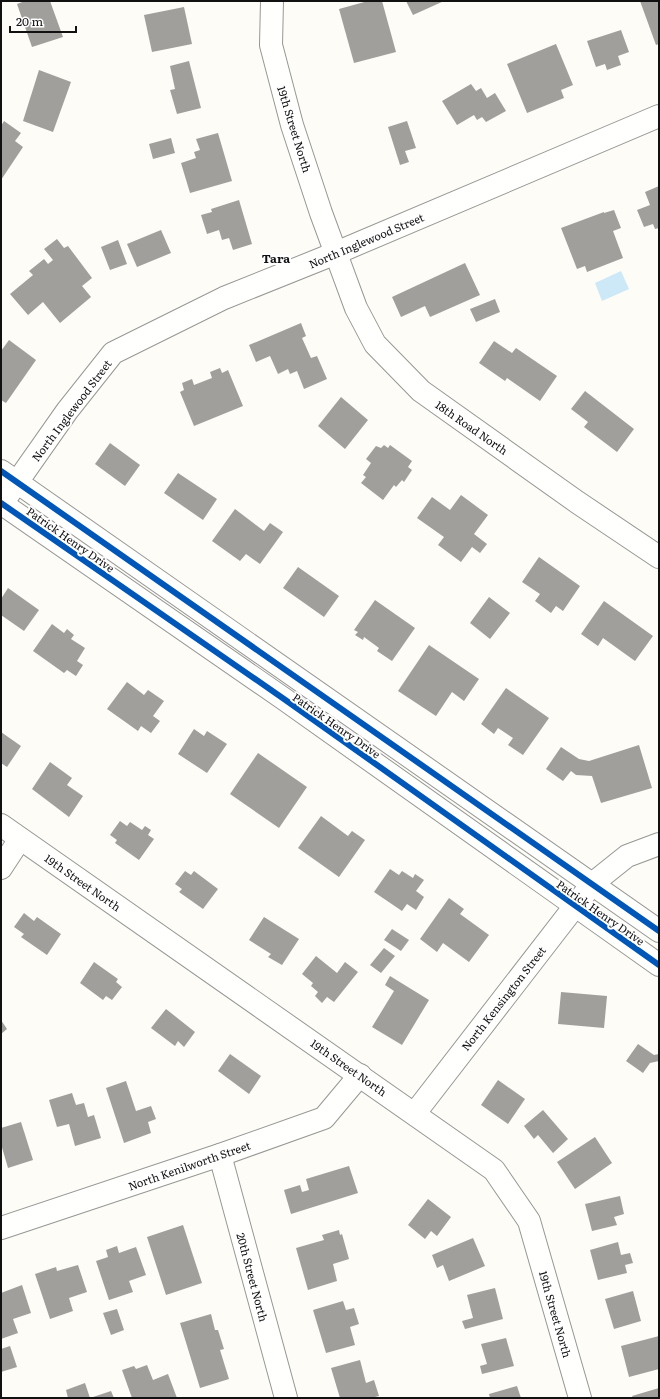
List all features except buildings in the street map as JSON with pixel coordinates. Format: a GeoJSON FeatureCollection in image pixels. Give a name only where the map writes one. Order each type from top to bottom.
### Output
{"type":"FeatureCollection","features":[{"type":"Feature","properties":{"kind":"street","name":"19th Street North"},"geometry":{"type":"LineString","coordinates":[[272,1],[271,45],[292,125],[336,253]]}},
{"type":"Feature","properties":{"kind":"street","name":"North Inglewood Street"},"geometry":{"type":"LineString","coordinates":[[1,504],[9,476],[67,411],[113,354],[224,298],[336,253],[659,116]]}},
{"type":"Feature","properties":{"kind":"street","name":"18th Road North"},"geometry":{"type":"LineString","coordinates":[[336,253],[356,308],[375,344],[421,391],[577,502],[659,557]]}},
{"type":"Feature","properties":{"kind":"street","name":"Patrick Henry Drive"},"geometry":{"type":"LineString","coordinates":[[9,476],[659,930]]}},
{"type":"Feature","properties":{"kind":"street","name":"Patrick Henry Drive"},"geometry":{"type":"LineString","coordinates":[[1,504],[284,699],[659,966]]}},
{"type":"Feature","properties":{"kind":"street","name":"19th Street North"},"geometry":{"type":"LineString","coordinates":[[1,825],[415,1113],[494,1170],[529,1221],[580,1398]]}},
{"type":"Feature","properties":{"kind":"street"},"geometry":{"type":"LineString","coordinates":[[1,868],[20,839]]}},
{"type":"Feature","properties":{"kind":"street","name":"North Kensington Street"},"geometry":{"type":"LineString","coordinates":[[415,1113],[592,884],[627,856],[659,844]]}},
{"type":"Feature","properties":{"kind":"street","name":"North Kenilworth Street"},"geometry":{"type":"LineString","coordinates":[[1,1228],[220,1155],[324,1118],[360,1075]]}},
{"type":"Feature","properties":{"kind":"street","name":"20th Street North"},"geometry":{"type":"LineString","coordinates":[[220,1155],[286,1398]]}},
{"type":"Feature","properties":{"kind":"water"},"geometry":{"type":"Polygon","coordinates":[[[621,271],[629,289],[602,301],[595,283],[621,271]]]}},
{"type":"Feature","properties":{"kind":"cycle path"},"geometry":{"type":"LineString","coordinates":[[1,471],[659,931]]}},
{"type":"Feature","properties":{"kind":"cycle path"},"geometry":{"type":"LineString","coordinates":[[1,503],[284,699],[659,965]]}},
{"type":"Feature","properties":{"kind":"district","name":"Tara"},"geometry":{"type":"Point","coordinates":[276,258]}}]}
